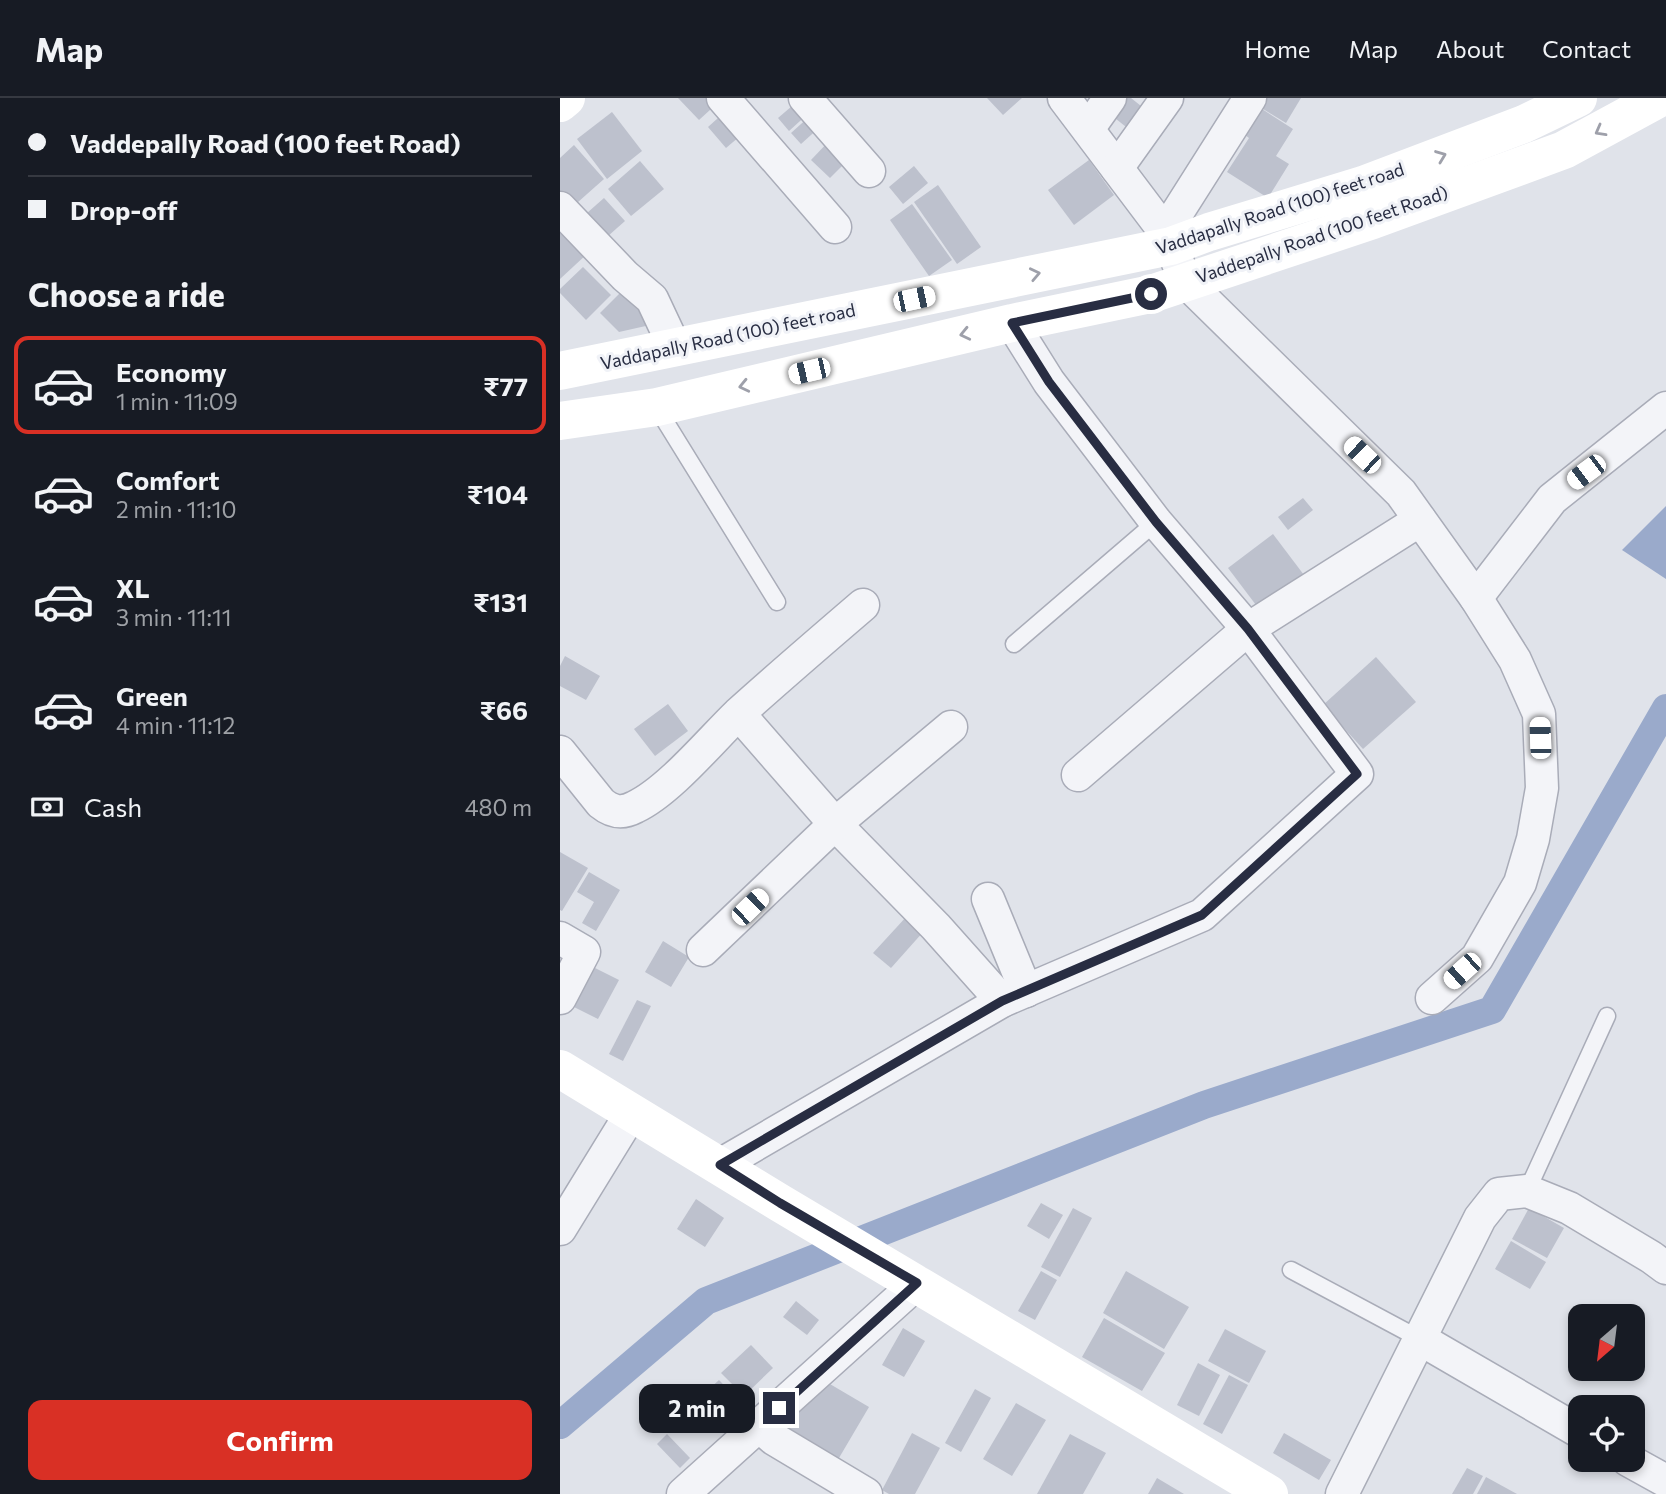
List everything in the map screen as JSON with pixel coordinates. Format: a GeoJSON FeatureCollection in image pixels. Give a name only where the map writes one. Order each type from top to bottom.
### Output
{"type":"FeatureCollection","features":[{"type":"Feature","properties":{"kind":"main road"},"geometry":{"type":"LineString","coordinates":[[560,103],[566,98]]}},
{"type":"Feature","properties":{"kind":"main road","name":"Vaddapally Road (100) feet road"},"geometry":{"type":"LineString","coordinates":[[560,372],[1209,232],[1363,186],[1524,124],[1578,98]]}},
{"type":"Feature","properties":{"kind":"main road","name":"Vaddepally Road (100 feet Road)"},"geometry":{"type":"LineString","coordinates":[[560,421],[657,407],[1012,323],[1151,294],[1373,220],[1564,150],[1660,98]]}},
{"type":"Feature","properties":{"kind":"main road"},"geometry":{"type":"LineString","coordinates":[[560,1069],[1269,1494]]}},
{"type":"Feature","properties":{"kind":"street"},"geometry":{"type":"LineString","coordinates":[[723,98],[835,227]]}},
{"type":"Feature","properties":{"kind":"street"},"geometry":{"type":"LineString","coordinates":[[805,98],[869,171]]}},
{"type":"Feature","properties":{"kind":"street"},"geometry":{"type":"LineString","coordinates":[[1064,98],[1168,239],[1186,282],[1401,493],[1476,598],[1515,660],[1539,714],[1542,788],[1533,839],[1520,883],[1477,958],[1432,999]]}},
{"type":"Feature","properties":{"kind":"street"},"geometry":{"type":"LineString","coordinates":[[1088,129],[1110,98]]}},
{"type":"Feature","properties":{"kind":"street"},"geometry":{"type":"LineString","coordinates":[[1117,168],[1167,98]]}},
{"type":"Feature","properties":{"kind":"street"},"geometry":{"type":"LineString","coordinates":[[1168,239],[1250,98]]}},
{"type":"Feature","properties":{"kind":"street"},"geometry":{"type":"LineString","coordinates":[[560,208],[625,276],[652,299],[675,348]]}},
{"type":"Feature","properties":{"kind":"street"},"geometry":{"type":"LineString","coordinates":[[720,1165],[1014,996],[1202,915],[1357,774],[1248,629],[1156,522],[1049,382],[1012,323]]}},
{"type":"Feature","properties":{"kind":"street"},"geometry":{"type":"LineString","coordinates":[[1476,598],[1552,499],[1666,408]]}},
{"type":"Feature","properties":{"kind":"street"},"geometry":{"type":"LineString","coordinates":[[1078,775],[1248,629],[1420,520]]}},
{"type":"Feature","properties":{"kind":"street"},"geometry":{"type":"LineString","coordinates":[[560,752],[601,803],[610,810],[620,812],[634,808],[655,795],[738,714],[863,605]]}},
{"type":"Feature","properties":{"kind":"street"},"geometry":{"type":"LineString","coordinates":[[738,714],[835,824],[936,927],[1014,996]]}},
{"type":"Feature","properties":{"kind":"street"},"geometry":{"type":"LineString","coordinates":[[704,950],[835,824],[951,727]]}},
{"type":"Feature","properties":{"kind":"street"},"geometry":{"type":"LineString","coordinates":[[988,899],[1014,996]]}},
{"type":"Feature","properties":{"kind":"street"},"geometry":{"type":"LineString","coordinates":[[560,938],[584,952],[560,998]]}},
{"type":"Feature","properties":{"kind":"street"},"geometry":{"type":"LineString","coordinates":[[560,1229],[632,1112]]}},
{"type":"Feature","properties":{"kind":"street"},"geometry":{"type":"LineString","coordinates":[[1342,1494],[1480,1219],[1499,1194],[1527,1191],[1569,1208],[1666,1268]]}},
{"type":"Feature","properties":{"kind":"street"},"geometry":{"type":"LineString","coordinates":[[683,1494],[759,1426],[908,1278]]}},
{"type":"Feature","properties":{"kind":"street"},"geometry":{"type":"LineString","coordinates":[[1420,1339],[1568,1425]]}},
{"type":"Feature","properties":{"kind":"street"},"geometry":{"type":"LineString","coordinates":[[759,1426],[774,1439],[866,1494]]}},
{"type":"Feature","properties":{"kind":"street"},"geometry":{"type":"LineString","coordinates":[[1645,1469],[1666,1481]]}},
{"type":"Feature","properties":{"kind":"lane"},"geometry":{"type":"LineString","coordinates":[[657,407],[777,602]]}},
{"type":"Feature","properties":{"kind":"lane"},"geometry":{"type":"LineString","coordinates":[[1014,645],[1156,522]]}},
{"type":"Feature","properties":{"kind":"lane"},"geometry":{"type":"LineString","coordinates":[[1527,1191],[1607,1016]]}},
{"type":"Feature","properties":{"kind":"lane"},"geometry":{"type":"LineString","coordinates":[[1290,1270],[1420,1339]]}},
{"type":"Feature","properties":{"kind":"water"},"geometry":{"type":"Polygon","coordinates":[[[1666,506],[1666,579],[1622,550],[1666,506]]]}},
{"type":"Feature","properties":{"kind":"building"},"geometry":{"type":"Polygon","coordinates":[[[678,98],[723,98],[699,120],[678,98]]]}},
{"type":"Feature","properties":{"kind":"building"},"geometry":{"type":"Polygon","coordinates":[[[987,98],[1022,98],[1003,115],[987,98]]]}},
{"type":"Feature","properties":{"kind":"building"},"geometry":{"type":"Polygon","coordinates":[[[1116,98],[1131,98],[1151,114],[1135,134],[1106,111],[1116,98]]]}},
{"type":"Feature","properties":{"kind":"building"},"geometry":{"type":"Polygon","coordinates":[[[1259,98],[1301,98],[1286,123],[1255,104],[1259,98]]]}},
{"type":"Feature","properties":{"kind":"building"},"geometry":{"type":"Polygon","coordinates":[[[799,100],[810,112],[789,131],[778,118],[799,100]]]}},
{"type":"Feature","properties":{"kind":"building"},"geometry":{"type":"Polygon","coordinates":[[[1262,109],[1293,129],[1276,156],[1289,164],[1268,198],[1227,172],[1249,138],[1245,135],[1262,109]]]}},
{"type":"Feature","properties":{"kind":"building"},"geometry":{"type":"Polygon","coordinates":[[[727,110],[746,131],[726,148],[708,127],[727,110]]]}},
{"type":"Feature","properties":{"kind":"building"},"geometry":{"type":"Polygon","coordinates":[[[612,112],[642,151],[607,179],[577,139],[612,112]]]}},
{"type":"Feature","properties":{"kind":"building"},"geometry":{"type":"Polygon","coordinates":[[[811,115],[821,126],[801,144],[791,133],[811,115]]]}},
{"type":"Feature","properties":{"kind":"building"},"geometry":{"type":"Polygon","coordinates":[[[831,139],[850,158],[830,178],[811,160],[831,139]]]}},
{"type":"Feature","properties":{"kind":"building"},"geometry":{"type":"Polygon","coordinates":[[[574,145],[604,179],[569,210],[560,200],[560,158],[574,145]]]}},
{"type":"Feature","properties":{"kind":"building"},"geometry":{"type":"Polygon","coordinates":[[[1089,160],[1114,195],[1074,225],[1048,190],[1089,160]]]}},
{"type":"Feature","properties":{"kind":"building"},"geometry":{"type":"Polygon","coordinates":[[[640,161],[664,189],[631,216],[608,189],[640,161]]]}},
{"type":"Feature","properties":{"kind":"building"},"geometry":{"type":"Polygon","coordinates":[[[914,166],[928,183],[903,204],[889,187],[914,166]]]}},
{"type":"Feature","properties":{"kind":"building"},"geometry":{"type":"Polygon","coordinates":[[[938,185],[981,247],[957,264],[914,202],[938,185]]]}},
{"type":"Feature","properties":{"kind":"building"},"geometry":{"type":"Polygon","coordinates":[[[604,198],[625,221],[599,244],[578,221],[604,198]]]}},
{"type":"Feature","properties":{"kind":"building"},"geometry":{"type":"Polygon","coordinates":[[[912,204],[952,260],[929,276],[890,220],[912,204]]]}},
{"type":"Feature","properties":{"kind":"building"},"geometry":{"type":"Polygon","coordinates":[[[560,223],[588,253],[560,279],[560,223]]]}},
{"type":"Feature","properties":{"kind":"building"},"geometry":{"type":"Polygon","coordinates":[[[583,267],[611,295],[586,320],[560,293],[560,289],[583,267]]]}},
{"type":"Feature","properties":{"kind":"building"},"geometry":{"type":"Polygon","coordinates":[[[625,288],[659,323],[619,332],[600,313],[625,288]]]}},
{"type":"Feature","properties":{"kind":"building"},"geometry":{"type":"Polygon","coordinates":[[[1303,498],[1313,510],[1288,530],[1278,517],[1303,498]]]}},
{"type":"Feature","properties":{"kind":"building"},"geometry":{"type":"Polygon","coordinates":[[[1273,534],[1307,579],[1262,613],[1228,568],[1273,534]]]}},
{"type":"Feature","properties":{"kind":"building"},"geometry":{"type":"Polygon","coordinates":[[[565,656],[600,676],[586,700],[560,686],[560,666],[565,656]]]}},
{"type":"Feature","properties":{"kind":"building"},"geometry":{"type":"Polygon","coordinates":[[[1376,657],[1416,702],[1363,749],[1323,705],[1376,657]]]}},
{"type":"Feature","properties":{"kind":"building"},"geometry":{"type":"Polygon","coordinates":[[[668,704],[688,731],[655,756],[634,729],[668,704]]]}},
{"type":"Feature","properties":{"kind":"building"},"geometry":{"type":"Polygon","coordinates":[[[560,852],[588,868],[562,911],[560,910],[560,852]]]}},
{"type":"Feature","properties":{"kind":"building"},"geometry":{"type":"Polygon","coordinates":[[[589,872],[620,890],[596,931],[582,923],[594,902],[577,892],[589,872]]]}},
{"type":"Feature","properties":{"kind":"building"},"geometry":{"type":"Polygon","coordinates":[[[907,916],[924,931],[891,968],[873,953],[907,916]]]}},
{"type":"Feature","properties":{"kind":"building"},"geometry":{"type":"Polygon","coordinates":[[[663,941],[689,957],[671,987],[645,972],[663,941]]]}},
{"type":"Feature","properties":{"kind":"building"},"geometry":{"type":"Polygon","coordinates":[[[593,967],[619,980],[598,1019],[572,1006],[593,967]]]}},
{"type":"Feature","properties":{"kind":"building"},"geometry":{"type":"Polygon","coordinates":[[[637,1000],[651,1006],[623,1061],[609,1054],[637,1000]]]}},
{"type":"Feature","properties":{"kind":"building"},"geometry":{"type":"Polygon","coordinates":[[[696,1199],[724,1218],[705,1247],[677,1229],[696,1199]]]}},
{"type":"Feature","properties":{"kind":"building"},"geometry":{"type":"Polygon","coordinates":[[[1041,1203],[1063,1215],[1049,1239],[1027,1226],[1041,1203]]]}},
{"type":"Feature","properties":{"kind":"building"},"geometry":{"type":"Polygon","coordinates":[[[1073,1208],[1092,1218],[1060,1277],[1041,1267],[1073,1208]]]}},
{"type":"Feature","properties":{"kind":"building"},"geometry":{"type":"Polygon","coordinates":[[[1529,1208],[1564,1228],[1547,1258],[1512,1239],[1529,1208]]]}},
{"type":"Feature","properties":{"kind":"building"},"geometry":{"type":"Polygon","coordinates":[[[1511,1241],[1546,1262],[1530,1289],[1495,1269],[1511,1241]]]}},
{"type":"Feature","properties":{"kind":"building"},"geometry":{"type":"Polygon","coordinates":[[[1041,1271],[1057,1280],[1035,1320],[1018,1311],[1041,1271]]]}},
{"type":"Feature","properties":{"kind":"building"},"geometry":{"type":"Polygon","coordinates":[[[1126,1271],[1189,1307],[1164,1349],[1103,1313],[1126,1271]]]}},
{"type":"Feature","properties":{"kind":"building"},"geometry":{"type":"Polygon","coordinates":[[[796,1301],[819,1320],[807,1335],[783,1317],[796,1301]]]}},
{"type":"Feature","properties":{"kind":"building"},"geometry":{"type":"Polygon","coordinates":[[[1104,1318],[1165,1353],[1142,1391],[1082,1357],[1104,1318]]]}},
{"type":"Feature","properties":{"kind":"building"},"geometry":{"type":"Polygon","coordinates":[[[903,1328],[925,1341],[904,1377],[882,1365],[903,1328]]]}},
{"type":"Feature","properties":{"kind":"building"},"geometry":{"type":"Polygon","coordinates":[[[1225,1329],[1266,1351],[1249,1383],[1208,1361],[1225,1329]]]}},
{"type":"Feature","properties":{"kind":"building"},"geometry":{"type":"Polygon","coordinates":[[[751,1345],[773,1368],[744,1396],[721,1373],[751,1345]]]}},
{"type":"Feature","properties":{"kind":"building"},"geometry":{"type":"Polygon","coordinates":[[[1198,1363],[1220,1375],[1199,1416],[1177,1405],[1198,1363]]]}},
{"type":"Feature","properties":{"kind":"building"},"geometry":{"type":"Polygon","coordinates":[[[1229,1375],[1248,1385],[1222,1434],[1203,1424],[1229,1375]]]}},
{"type":"Feature","properties":{"kind":"building"},"geometry":{"type":"Polygon","coordinates":[[[818,1377],[869,1407],[836,1463],[785,1433],[818,1377]]]}},
{"type":"Feature","properties":{"kind":"building"},"geometry":{"type":"Polygon","coordinates":[[[719,1380],[741,1403],[729,1414],[707,1391],[719,1380]]]}},
{"type":"Feature","properties":{"kind":"building"},"geometry":{"type":"Polygon","coordinates":[[[975,1389],[991,1398],[961,1452],[945,1443],[975,1389]]]}},
{"type":"Feature","properties":{"kind":"building"},"geometry":{"type":"Polygon","coordinates":[[[1016,1403],[1046,1420],[1012,1476],[983,1459],[1016,1403]]]}},
{"type":"Feature","properties":{"kind":"building"},"geometry":{"type":"Polygon","coordinates":[[[912,1433],[940,1448],[915,1494],[889,1494],[882,1490],[912,1433]]]}},
{"type":"Feature","properties":{"kind":"building"},"geometry":{"type":"Polygon","coordinates":[[[1284,1433],[1331,1460],[1319,1480],[1273,1453],[1284,1433]]]}},
{"type":"Feature","properties":{"kind":"building"},"geometry":{"type":"Polygon","coordinates":[[[667,1434],[690,1458],[680,1468],[657,1444],[667,1434]]]}},
{"type":"Feature","properties":{"kind":"building"},"geometry":{"type":"Polygon","coordinates":[[[1070,1434],[1106,1453],[1083,1494],[1037,1494],[1070,1434]]]}},
{"type":"Feature","properties":{"kind":"building"},"geometry":{"type":"Polygon","coordinates":[[[1467,1468],[1483,1476],[1473,1494],[1452,1494],[1467,1468]]]}},
{"type":"Feature","properties":{"kind":"building"},"geometry":{"type":"Polygon","coordinates":[[[1486,1477],[1517,1494],[1477,1494],[1486,1477]]]}},
{"type":"Feature","properties":{"kind":"building"},"geometry":{"type":"Polygon","coordinates":[[[1157,1478],[1184,1494],[1148,1494],[1157,1478]]]}},
{"type":"Feature","properties":{"kind":"waterway"},"geometry":{"type":"LineString","coordinates":[[560,1425],[706,1301],[1204,1105],[1492,1010],[1666,708]]}},
{"type":"Feature","properties":{"kind":"route"},"geometry":{"type":"LineString","coordinates":[[779,1408],[917,1283],[720,1165],[1002,1001],[1202,915],[1357,774],[1248,629],[1156,522],[1049,382],[1012,323],[1151,294]]}}]}
